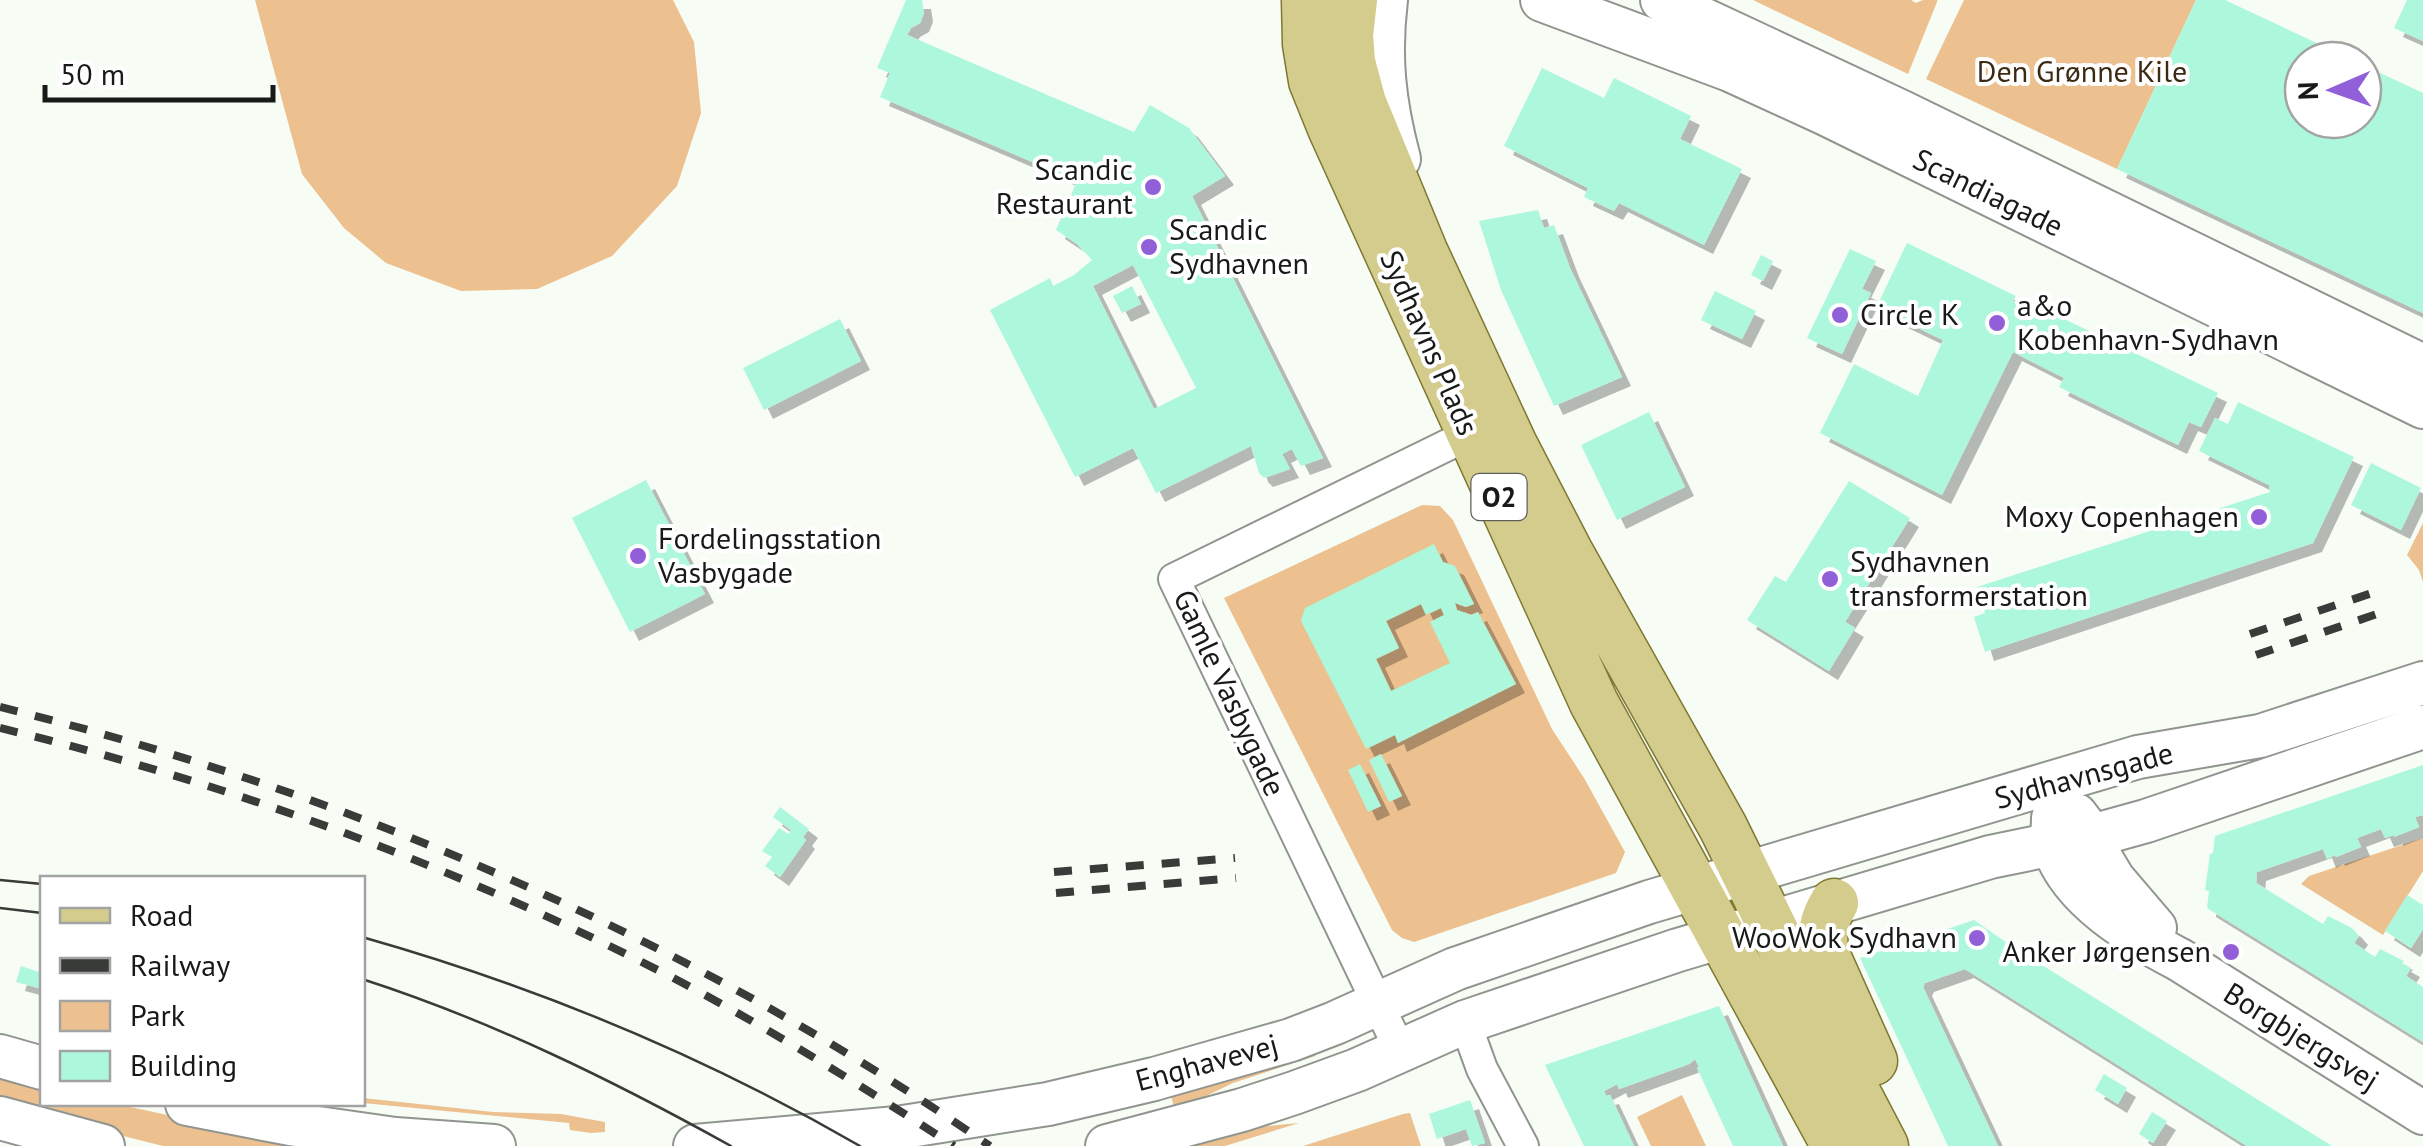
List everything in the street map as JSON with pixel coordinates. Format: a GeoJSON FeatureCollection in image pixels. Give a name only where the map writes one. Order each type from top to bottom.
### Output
{"type":"FeatureCollection","features":[{"type":"Feature","properties":{"kind":"main road","name":"Sydhavns Plads"},"geometry":{"type":"LineString","coordinates":[[1306,0],[1306,44],[1313,80],[1332,128],[1594,704],[1696,888]]}},
{"type":"Feature","properties":{"kind":"main road","name":"O2"},"geometry":{"type":"LineString","coordinates":[[1353,0],[1348,34],[1362,103],[1423,251]]}},
{"type":"Feature","properties":{"kind":"main road","name":"Sydhavns Plads"},"geometry":{"type":"LineString","coordinates":[[1423,251],[1513,445],[1569,554],[1746,872]]}},
{"type":"Feature","properties":{"kind":"main road","name":"O2"},"geometry":{"type":"LineString","coordinates":[[1746,872],[1884,1146]]}},
{"type":"Feature","properties":{"kind":"main road","name":"O2"},"geometry":{"type":"LineString","coordinates":[[1696,888],[1836,1146]]}},
{"type":"Feature","properties":{"kind":"main road"},"geometry":{"type":"LineString","coordinates":[[1834,903],[1824,919],[1821,936],[1825,954],[1912,1146]]}},
{"type":"Feature","properties":{"kind":"street"},"geometry":{"type":"LineString","coordinates":[[1386,0],[1382,68],[1392,136],[1423,251]]}},
{"type":"Feature","properties":{"kind":"street","name":"Scandiagade"},"geometry":{"type":"LineString","coordinates":[[1542,0],[1730,70],[1826,114],[2423,407]]}},
{"type":"Feature","properties":{"kind":"street","name":"Scandiagade"},"geometry":{"type":"LineString","coordinates":[[1662,0],[1900,110],[2423,366]]}},
{"type":"Feature","properties":{"kind":"street","name":"Gamle Vasbygade"},"geometry":{"type":"LineString","coordinates":[[1400,1050],[1174,579],[1470,434]]}},
{"type":"Feature","properties":{"kind":"street","name":"Sydhavnsgade"},"geometry":{"type":"LineString","coordinates":[[1696,888],[2138,757],[2260,736],[2423,683]]}},
{"type":"Feature","properties":{"kind":"street","name":"Sydhavnsgade"},"geometry":{"type":"LineString","coordinates":[[1722,936],[1990,857],[2146,821],[2423,727]]}},
{"type":"Feature","properties":{"kind":"street"},"geometry":{"type":"LineString","coordinates":[[2053,782],[2072,840]]}},
{"type":"Feature","properties":{"kind":"street","name":"Borgbjergsvej"},"geometry":{"type":"LineString","coordinates":[[2072,840],[2066,874],[2079,891],[2149,944],[2423,1114]]}},
{"type":"Feature","properties":{"kind":"street","name":"Enghavevej"},"geometry":{"type":"LineString","coordinates":[[694,1146],[897,1128],[1048,1104],[1154,1078],[1292,1040],[1455,968],[1696,888]]}},
{"type":"Feature","properties":{"kind":"street","name":"Enghavevej"},"geometry":{"type":"LineString","coordinates":[[1108,1146],[1277,1099],[1357,1070],[1465,1022],[1722,936]]}},
{"type":"Feature","properties":{"kind":"street"},"geometry":{"type":"LineString","coordinates":[[1465,1022],[1482,1068],[1523,1146]]}},
{"type":"Feature","properties":{"kind":"street"},"geometry":{"type":"LineString","coordinates":[[0,1056],[40,1067]]}},
{"type":"Feature","properties":{"kind":"street"},"geometry":{"type":"LineString","coordinates":[[198,1106],[395,1139],[494,1146]]}},
{"type":"Feature","properties":{"kind":"street"},"geometry":{"type":"LineString","coordinates":[[0,1118],[76,1143]]}},
{"type":"Feature","properties":{"kind":"green space"},"geometry":{"type":"Polygon","coordinates":[[[255,0],[673,0],[694,42],[701,113],[677,186],[612,256],[537,289],[461,291],[386,263],[344,228],[302,174],[255,0]]]}},
{"type":"Feature","properties":{"kind":"green space"},"geometry":{"type":"Polygon","coordinates":[[[1753,0],[1937,0],[1937,2],[1908,74],[1753,0]]]}},
{"type":"Feature","properties":{"kind":"green space","name":"Den Grønne Kile"},"geometry":{"type":"Polygon","coordinates":[[[1964,0],[2196,0],[2117,169],[1926,79],[1964,0]]]}},
{"type":"Feature","properties":{"kind":"green space"},"geometry":{"type":"Polygon","coordinates":[[[1422,505],[1440,506],[1453,520],[1552,729],[1625,852],[1616,873],[1414,942],[1392,930],[1224,598],[1422,505]]]}},
{"type":"Feature","properties":{"kind":"green space"},"geometry":{"type":"Polygon","coordinates":[[[2423,523],[2423,582],[2407,555],[2423,523]]]}},
{"type":"Feature","properties":{"kind":"green space"},"geometry":{"type":"Polygon","coordinates":[[[2423,838],[2423,871],[2383,935],[2301,884],[2309,876],[2423,838]]]}},
{"type":"Feature","properties":{"kind":"green space"},"geometry":{"type":"Polygon","coordinates":[[[1317,1052],[1315,1056],[1233,1083],[1175,1111],[1170,1092],[1317,1052]]]}},
{"type":"Feature","properties":{"kind":"green space"},"geometry":{"type":"Polygon","coordinates":[[[0,1071],[40,1082],[40,1106],[125,1106],[339,1146],[163,1146],[0,1105],[0,1071]]]}},
{"type":"Feature","properties":{"kind":"green space"},"geometry":{"type":"Polygon","coordinates":[[[1682,1095],[1706,1146],[1651,1146],[1637,1117],[1682,1095]]]}},
{"type":"Feature","properties":{"kind":"green space"},"geometry":{"type":"Polygon","coordinates":[[[365,1098],[493,1112],[561,1114],[605,1122],[605,1132],[570,1130],[569,1123],[365,1103],[365,1098]]]}},
{"type":"Feature","properties":{"kind":"green space"},"geometry":{"type":"Polygon","coordinates":[[[1410,1113],[1421,1146],[1303,1146],[1403,1114],[1410,1113]]]}},
{"type":"Feature","properties":{"kind":"green space"},"geometry":{"type":"Polygon","coordinates":[[[1299,1123],[1225,1146],[1185,1146],[1248,1128],[1299,1123]]]}},
{"type":"Feature","properties":{"kind":"building","name":"Scandic Sydhavnen"},"geometry":{"type":"Polygon","coordinates":[[[906,0],[922,0],[924,13],[920,23],[907,35],[1134,132],[1150,105],[1189,128],[1225,176],[1192,196],[1323,458],[1301,466],[1292,449],[1282,454],[1290,469],[1264,478],[1251,446],[1156,493],[1133,448],[1075,477],[990,310],[1050,278],[1053,286],[1092,260],[1056,230],[1077,181],[880,97],[890,73],[877,68],[906,0]],[[1133,265],[1093,286],[1154,409],[1196,388],[1133,265]]]}},
{"type":"Feature","properties":{"kind":"building"},"geometry":{"type":"Polygon","coordinates":[[[2196,0],[2225,0],[2310,40],[2283,40],[2283,140],[2383,140],[2383,74],[2423,93],[2423,313],[2117,169],[2196,0]]]}},
{"type":"Feature","properties":{"kind":"building"},"geometry":{"type":"Polygon","coordinates":[[[2407,0],[2423,0],[2423,41],[2394,28],[2407,0]]]}},
{"type":"Feature","properties":{"kind":"building"},"geometry":{"type":"Polygon","coordinates":[[[1542,68],[1604,98],[1614,78],[1691,116],[1680,139],[1742,169],[1704,245],[1619,203],[1614,211],[1584,197],[1588,188],[1504,146],[1542,68]]]}},
{"type":"Feature","properties":{"kind":"building"},"geometry":{"type":"Polygon","coordinates":[[[1538,210],[1544,228],[1554,225],[1622,377],[1554,406],[1501,290],[1479,221],[1538,210]]]}},
{"type":"Feature","properties":{"kind":"building"},"geometry":{"type":"Polygon","coordinates":[[[1907,243],[2016,296],[2013,301],[2030,309],[2033,304],[2218,393],[2201,427],[2189,422],[2178,445],[2059,387],[2064,378],[2013,352],[1942,495],[1820,433],[1854,364],[1918,396],[1943,340],[1876,308],[1907,243]]]}},
{"type":"Feature","properties":{"kind":"building","name":"Circle K"},"geometry":{"type":"Polygon","coordinates":[[[1850,249],[1876,261],[1862,289],[1871,293],[1842,354],[1807,338],[1850,249]]]}},
{"type":"Feature","properties":{"kind":"building"},"geometry":{"type":"Polygon","coordinates":[[[1761,255],[1773,261],[1763,281],[1751,275],[1761,255]]]}},
{"type":"Feature","properties":{"kind":"building","name":"Scandic Sydhavnen"},"geometry":{"type":"Polygon","coordinates":[[[1132,286],[1141,304],[1122,313],[1113,296],[1132,286]]]}},
{"type":"Feature","properties":{"kind":"building"},"geometry":{"type":"Polygon","coordinates":[[[1715,291],[1756,311],[1742,339],[1701,320],[1715,291]]]}},
{"type":"Feature","properties":{"kind":"building"},"geometry":{"type":"Polygon","coordinates":[[[840,319],[861,361],[764,410],[743,368],[840,319]]]}},
{"type":"Feature","properties":{"kind":"building","name":"Moxy Copenhagen"},"geometry":{"type":"Polygon","coordinates":[[[2238,402],[2354,457],[2313,543],[1985,652],[1974,617],[1985,613],[1977,587],[2270,492],[2269,485],[2199,451],[2215,418],[2228,424],[2238,402]]]}},
{"type":"Feature","properties":{"kind":"building"},"geometry":{"type":"Polygon","coordinates":[[[1649,412],[1685,487],[1617,520],[1581,445],[1649,412]]]}},
{"type":"Feature","properties":{"kind":"building"},"geometry":{"type":"Polygon","coordinates":[[[2371,463],[2421,488],[2401,530],[2351,505],[2371,463]]]}},
{"type":"Feature","properties":{"kind":"building","name":"Fordelingsstation Vasbygade"},"geometry":{"type":"Polygon","coordinates":[[[646,480],[705,594],[630,632],[572,518],[646,480]]]}},
{"type":"Feature","properties":{"kind":"building","name":"Sydhavnen transformerstation"},"geometry":{"type":"Polygon","coordinates":[[[1849,481],[1910,518],[1845,622],[1855,628],[1829,671],[1747,620],[1775,576],[1786,582],[1849,481]]]}},
{"type":"Feature","properties":{"kind":"building"},"geometry":{"type":"Polygon","coordinates":[[[1434,544],[1443,562],[1455,566],[1474,604],[1466,607],[1455,603],[1457,610],[1471,615],[1478,612],[1516,684],[1398,743],[1395,735],[1366,749],[1301,621],[1305,608],[1434,544]],[[1421,604],[1386,621],[1399,648],[1376,659],[1391,691],[1450,663],[1430,622],[1444,615],[1441,608],[1426,615],[1421,604]]]}},
{"type":"Feature","properties":{"kind":"building"},"geometry":{"type":"Polygon","coordinates":[[[1381,754],[1402,796],[1389,802],[1369,760],[1381,754]]]}},
{"type":"Feature","properties":{"kind":"building"},"geometry":{"type":"Polygon","coordinates":[[[1360,764],[1381,806],[1368,812],[1348,770],[1360,764]]]}},
{"type":"Feature","properties":{"kind":"building"},"geometry":{"type":"Polygon","coordinates":[[[2423,765],[2423,815],[2415,817],[2419,827],[2385,838],[2381,829],[2357,838],[2361,847],[2336,857],[2327,859],[2323,849],[2257,872],[2256,883],[2323,924],[2328,916],[2352,928],[2359,936],[2354,943],[2375,957],[2380,949],[2404,961],[2411,968],[2406,976],[2423,987],[2423,1042],[2207,908],[2209,891],[2205,890],[2215,836],[2423,765]]]}},
{"type":"Feature","properties":{"kind":"building"},"geometry":{"type":"Polygon","coordinates":[[[780,807],[809,829],[803,837],[806,840],[780,877],[765,866],[772,857],[762,851],[779,828],[789,834],[791,830],[773,817],[780,807]]]}},
{"type":"Feature","properties":{"kind":"building"},"geometry":{"type":"Polygon","coordinates":[[[2407,895],[2423,905],[2423,929],[2411,948],[2385,931],[2407,895]]]}},
{"type":"Feature","properties":{"kind":"building"},"geometry":{"type":"Polygon","coordinates":[[[1974,920],[2332,1146],[2247,1146],[1965,969],[1923,987],[1998,1146],[1948,1146],[1860,958],[1974,920]]]}},
{"type":"Feature","properties":{"kind":"building"},"geometry":{"type":"Polygon","coordinates":[[[21,966],[40,972],[40,988],[16,982],[21,966]]]}},
{"type":"Feature","properties":{"kind":"building"},"geometry":{"type":"Polygon","coordinates":[[[1719,1006],[1783,1146],[1733,1146],[1695,1059],[1619,1089],[1617,1084],[1604,1091],[1606,1096],[1610,1095],[1634,1146],[1584,1146],[1545,1065],[1719,1006]]]}},
{"type":"Feature","properties":{"kind":"building"},"geometry":{"type":"Polygon","coordinates":[[[2104,1074],[2127,1088],[2118,1104],[2095,1090],[2104,1074]]]}},
{"type":"Feature","properties":{"kind":"building"},"geometry":{"type":"Polygon","coordinates":[[[1470,1100],[1485,1143],[1472,1146],[1466,1129],[1437,1139],[1429,1114],[1470,1100]]]}},
{"type":"Feature","properties":{"kind":"building"},"geometry":{"type":"Polygon","coordinates":[[[2152,1112],[2167,1121],[2153,1143],[2139,1134],[2152,1112]]]}},
{"type":"Feature","properties":{"kind":"tram line"},"geometry":{"type":"LineString","coordinates":[[0,880],[40,884]]}},
{"type":"Feature","properties":{"kind":"tram line"},"geometry":{"type":"LineString","coordinates":[[0,908],[40,913]]}},
{"type":"Feature","properties":{"kind":"tram line"},"geometry":{"type":"LineString","coordinates":[[365,938],[491,978],[617,1026],[741,1082],[860,1146]]}},
{"type":"Feature","properties":{"kind":"tram line"},"geometry":{"type":"LineString","coordinates":[[365,980],[551,1054],[731,1146]]}},
{"type":"Feature","properties":{"kind":"railway"},"geometry":{"type":"LineString","coordinates":[[2250,634],[2372,593]]}},
{"type":"Feature","properties":{"kind":"railway"},"geometry":{"type":"LineString","coordinates":[[2256,655],[2380,613]]}},
{"type":"Feature","properties":{"kind":"railway"},"geometry":{"type":"LineString","coordinates":[[0,707],[132,742],[262,783],[515,882],[638,939],[759,1002],[876,1071],[990,1146]]}},
{"type":"Feature","properties":{"kind":"railway"},"geometry":{"type":"LineString","coordinates":[[0,728],[262,804],[348,834],[517,903],[716,1001],[954,1146]]}},
{"type":"Feature","properties":{"kind":"railway"},"geometry":{"type":"LineString","coordinates":[[1054,872],[1235,858]]}},
{"type":"Feature","properties":{"kind":"railway"},"geometry":{"type":"LineString","coordinates":[[1056,893],[1236,878]]}},
{"type":"Feature","properties":{"kind":"place","name":"Scandic Restaurant"},"geometry":{"type":"Point","coordinates":[1153,187]}},
{"type":"Feature","properties":{"kind":"place","name":"Scandic Sydhavnen"},"geometry":{"type":"Point","coordinates":[1149,247]}},
{"type":"Feature","properties":{"kind":"place","name":"Circle K"},"geometry":{"type":"Point","coordinates":[1840,315]}},
{"type":"Feature","properties":{"kind":"place","name":"a&o Kobenhavn-Sydhavn"},"geometry":{"type":"Point","coordinates":[1997,323]}},
{"type":"Feature","properties":{"kind":"place","name":"Moxy Copenhagen"},"geometry":{"type":"Point","coordinates":[2259,517]}},
{"type":"Feature","properties":{"kind":"place","name":"Fordelingsstation Vasbygade"},"geometry":{"type":"Point","coordinates":[638,556]}},
{"type":"Feature","properties":{"kind":"place","name":"Sydhavnen transformerstation"},"geometry":{"type":"Point","coordinates":[1830,579]}},
{"type":"Feature","properties":{"kind":"place","name":"WooWok Sydhavn"},"geometry":{"type":"Point","coordinates":[1977,938]}},
{"type":"Feature","properties":{"kind":"place","name":"Anker Jørgensen"},"geometry":{"type":"Point","coordinates":[2231,952]}}]}
